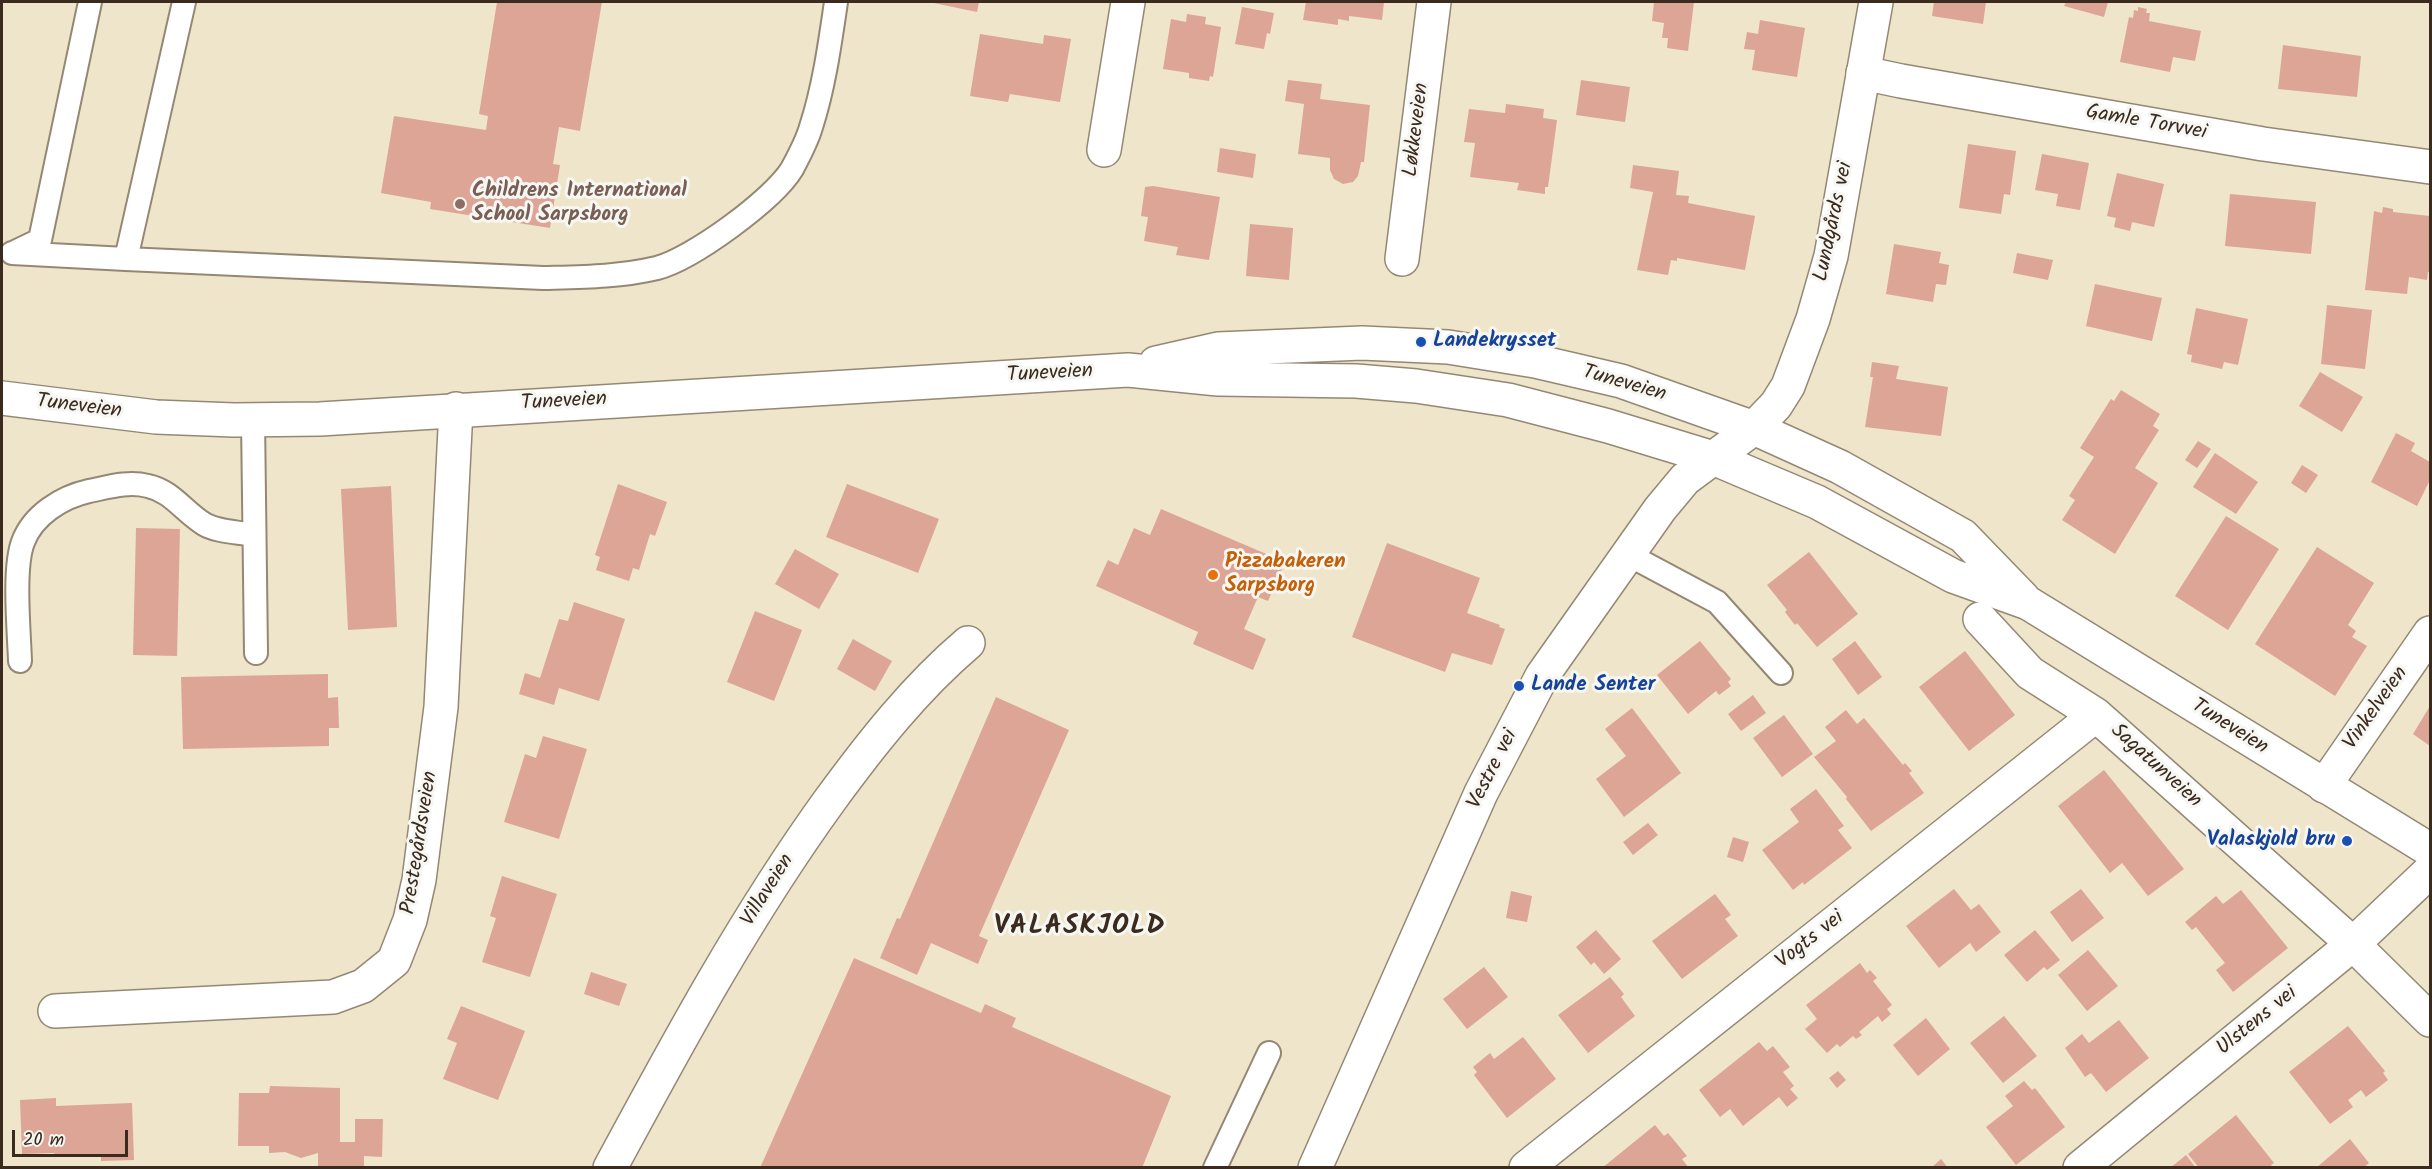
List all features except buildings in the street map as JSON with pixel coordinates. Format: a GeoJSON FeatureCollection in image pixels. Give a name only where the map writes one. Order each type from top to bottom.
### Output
{"type":"FeatureCollection","features":[{"type":"Feature","properties":{"kind":"street"},"geometry":{"type":"LineString","coordinates":[[1104,150],[1128,2]]}},
{"type":"Feature","properties":{"kind":"street","name":"Løkkeveien"},"geometry":{"type":"LineString","coordinates":[[1402,259],[1434,2]]}},
{"type":"Feature","properties":{"kind":"street","name":"Lundgårds vei"},"geometry":{"type":"LineString","coordinates":[[1754,428],[1776,405],[1788,386],[1813,319],[1831,256],[1876,2]]}},
{"type":"Feature","properties":{"kind":"street","name":"Gamle Torvvei"},"geometry":{"type":"LineString","coordinates":[[1863,73],[2253,142],[2430,167]]}},
{"type":"Feature","properties":{"kind":"street","name":"Tuneveien"},"geometry":{"type":"LineString","coordinates":[[1128,370],[1218,349],[1362,343],[1448,348],[1535,362],[1621,381],[1754,428],[1840,467],[1962,536],[2028,603]]}},
{"type":"Feature","properties":{"kind":"street","name":"Tuneveien"},"geometry":{"type":"LineString","coordinates":[[2,398],[156,417],[320,419],[1128,370],[1218,379],[1356,381],[1508,400],[1608,426],[1713,458],[1817,502],[1953,576],[2028,603],[2430,850]]}},
{"type":"Feature","properties":{"kind":"street","name":"Prestegårdsveien"},"geometry":{"type":"LineString","coordinates":[[55,1011],[333,997],[363,986],[394,961],[410,920],[419,880],[441,707],[456,409]]}},
{"type":"Feature","properties":{"kind":"street","name":"Vestre vei"},"geometry":{"type":"LineString","coordinates":[[1315,1167],[1487,782],[1542,676],[1660,509],[1685,479],[1754,428]]}},
{"type":"Feature","properties":{"kind":"street","name":"Sagatunveien"},"geometry":{"type":"LineString","coordinates":[[1980,619],[2030,673],[2096,715],[2353,944],[2430,1020]]}},
{"type":"Feature","properties":{"kind":"street","name":"Vinkelveien"},"geometry":{"type":"LineString","coordinates":[[2324,786],[2430,633]]}},
{"type":"Feature","properties":{"kind":"street","name":"Villaveien"},"geometry":{"type":"LineString","coordinates":[[610,1167],[694,1014],[789,857],[866,751],[939,668],[968,643]]}},
{"type":"Feature","properties":{"kind":"street","name":"Vogts vei"},"geometry":{"type":"LineString","coordinates":[[1526,1167],[2096,715]]}},
{"type":"Feature","properties":{"kind":"street","name":"Ulstens vei"},"geometry":{"type":"LineString","coordinates":[[2080,1167],[2353,944],[2430,871]]}},
{"type":"Feature","properties":{"kind":"lane"},"geometry":{"type":"LineString","coordinates":[[7,254],[40,240],[90,2]]}},
{"type":"Feature","properties":{"kind":"lane"},"geometry":{"type":"LineString","coordinates":[[126,259],[184,2]]}},
{"type":"Feature","properties":{"kind":"lane"},"geometry":{"type":"LineString","coordinates":[[7,254],[543,278],[609,276],[659,267],[712,240],[760,202],[791,170],[811,128],[827,59],[836,2]]}},
{"type":"Feature","properties":{"kind":"lane"},"geometry":{"type":"LineString","coordinates":[[253,419],[256,653]]}},
{"type":"Feature","properties":{"kind":"lane"},"geometry":{"type":"LineString","coordinates":[[20,661],[18,562],[23,541],[36,520],[53,505],[78,493],[120,484],[148,486],[169,493],[187,512],[206,526],[253,535]]}},
{"type":"Feature","properties":{"kind":"lane"},"geometry":{"type":"LineString","coordinates":[[1629,555],[1718,602],[1781,674]]}},
{"type":"Feature","properties":{"kind":"lane"},"geometry":{"type":"LineString","coordinates":[[1215,1167],[1269,1053]]}},
{"type":"Feature","properties":{"kind":"place","name":"Childrens International School Sarpsborg"},"geometry":{"type":"Point","coordinates":[460,204]}},
{"type":"Feature","properties":{"kind":"place","name":"Landekrysset"},"geometry":{"type":"Point","coordinates":[1421,342]}},
{"type":"Feature","properties":{"kind":"place","name":"Pizzabakeren Sarpsborg"},"geometry":{"type":"Point","coordinates":[1213,575]}},
{"type":"Feature","properties":{"kind":"place","name":"Lande Senter"},"geometry":{"type":"Point","coordinates":[1519,686]}},
{"type":"Feature","properties":{"kind":"place","name":"Valaskjold bru"},"geometry":{"type":"Point","coordinates":[2347,841]}},
{"type":"Feature","properties":{"kind":"district","name":"VALASKJOLD"},"geometry":{"type":"Point","coordinates":[1080,928]}}]}
